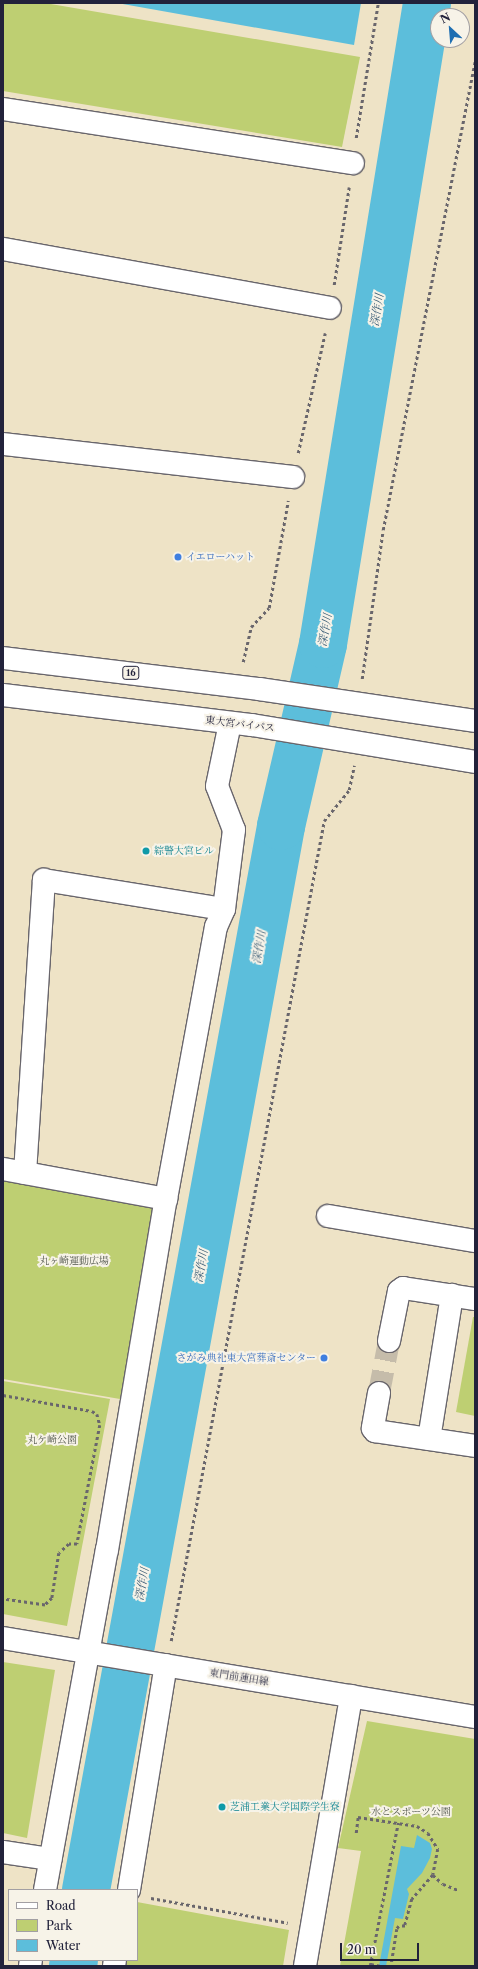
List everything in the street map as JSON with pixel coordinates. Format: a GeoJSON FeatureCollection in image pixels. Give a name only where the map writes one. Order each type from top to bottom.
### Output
{"type":"FeatureCollection","features":[{"type":"Feature","properties":{"kind":"main road"},"geometry":{"type":"LineString","coordinates":[[3,109],[353,163]]}},
{"type":"Feature","properties":{"kind":"main road"},"geometry":{"type":"LineString","coordinates":[[3,249],[330,308]]}},
{"type":"Feature","properties":{"kind":"main road"},"geometry":{"type":"LineString","coordinates":[[3,444],[293,477]]}},
{"type":"Feature","properties":{"kind":"main road","name":"16"},"geometry":{"type":"LineString","coordinates":[[3,658],[259,689],[475,721]]}},
{"type":"Feature","properties":{"kind":"main road","name":"東大宮バイパス"},"geometry":{"type":"LineString","coordinates":[[3,695],[252,725],[338,738],[475,762]]}},
{"type":"Feature","properties":{"kind":"main road"},"geometry":{"type":"LineString","coordinates":[[44,1889],[93,1652],[166,1199],[216,928],[224,909],[234,830],[218,786],[230,723]]}},
{"type":"Feature","properties":{"kind":"main road"},"geometry":{"type":"LineString","coordinates":[[25,1173],[44,880],[224,909]]}},
{"type":"Feature","properties":{"kind":"main road"},"geometry":{"type":"LineString","coordinates":[[3,1169],[166,1199]]}},
{"type":"Feature","properties":{"kind":"main road"},"geometry":{"type":"LineString","coordinates":[[328,1216],[475,1241]]}},
{"type":"Feature","properties":{"kind":"main road"},"geometry":{"type":"LineString","coordinates":[[389,1341],[399,1290],[409,1287],[475,1299]]}},
{"type":"Feature","properties":{"kind":"main road"},"geometry":{"type":"LineString","coordinates":[[430,1439],[452,1295]]}},
{"type":"Feature","properties":{"kind":"main road"},"geometry":{"type":"LineString","coordinates":[[379,1393],[373,1428],[375,1431],[475,1446]]}},
{"type":"Feature","properties":{"kind":"main road","name":"東門前蓮田線"},"geometry":{"type":"LineString","coordinates":[[3,1638],[475,1717]]}},
{"type":"Feature","properties":{"kind":"main road"},"geometry":{"type":"LineString","coordinates":[[138,1889],[160,1664]]}},
{"type":"Feature","properties":{"kind":"main road"},"geometry":{"type":"LineString","coordinates":[[305,1966],[351,1696]]}},
{"type":"Feature","properties":{"kind":"main road"},"geometry":{"type":"LineString","coordinates":[[3,1852],[50,1859]]}},
{"type":"Feature","properties":{"kind":"path"},"geometry":{"type":"LineString","coordinates":[[351,702],[475,60]]}},
{"type":"Feature","properties":{"kind":"path"},"geometry":{"type":"LineString","coordinates":[[160,1664],[324,820],[349,790],[359,742]]}},
{"type":"Feature","properties":{"kind":"path"},"geometry":{"type":"LineString","coordinates":[[3,1395],[92,1410],[97,1414],[100,1425],[77,1544],[69,1544],[59,1553],[52,1598],[45,1605],[3,1599]]}},
{"type":"Feature","properties":{"kind":"path"},"geometry":{"type":"LineString","coordinates":[[356,1833],[358,1817],[416,1826],[435,1840],[438,1858],[433,1875],[412,1899],[405,1926],[399,1926],[397,1929],[391,1966]]}},
{"type":"Feature","properties":{"kind":"path"},"geometry":{"type":"LineString","coordinates":[[381,1966],[370,1965],[398,1823]]}},
{"type":"Feature","properties":{"kind":"path"},"geometry":{"type":"LineString","coordinates":[[433,1875],[443,1884],[458,1890]]}},
{"type":"Feature","properties":{"kind":"path"},"geometry":{"type":"LineString","coordinates":[[138,1894],[312,1927]]}},
{"type":"Feature","properties":{"kind":"green space"},"geometry":{"type":"Polygon","coordinates":[[[3,3],[45,3],[360,57],[342,147],[3,91],[3,3]]]}},
{"type":"Feature","properties":{"kind":"green space","name":"丸ヶ崎運動広場"},"geometry":{"type":"Polygon","coordinates":[[[3,1175],[151,1201],[156,1210],[120,1399],[3,1379],[3,1175]]]}},
{"type":"Feature","properties":{"kind":"green space"},"geometry":{"type":"Polygon","coordinates":[[[473,1317],[475,1317],[475,1416],[456,1412],[473,1317]]]}},
{"type":"Feature","properties":{"kind":"green space","name":"丸ケ崎公園"},"geometry":{"type":"Polygon","coordinates":[[[3,1381],[110,1399],[67,1626],[3,1614],[3,1381]]]}},
{"type":"Feature","properties":{"kind":"green space"},"geometry":{"type":"Polygon","coordinates":[[[3,1662],[55,1670],[27,1838],[3,1833],[3,1662]]]}},
{"type":"Feature","properties":{"kind":"green space","name":"水とスポーツ公園"},"geometry":{"type":"Polygon","coordinates":[[[367,1721],[475,1739],[475,1966],[340,1966],[361,1851],[338,1848],[367,1721]]]}},
{"type":"Feature","properties":{"kind":"green space"},"geometry":{"type":"Polygon","coordinates":[[[138,1902],[289,1930],[283,1966],[123,1966],[124,1961],[138,1961],[138,1902]]]}},
{"type":"Feature","properties":{"kind":"water"},"geometry":{"type":"Polygon","coordinates":[[[117,3],[361,3],[354,45],[117,3]]]}},
{"type":"Feature","properties":{"kind":"water"},"geometry":{"type":"Polygon","coordinates":[[[417,1835],[430,1843],[432,1849],[430,1858],[422,1873],[407,1889],[409,1894],[403,1919],[395,1918],[386,1966],[379,1966],[401,1846],[414,1848],[417,1835]]]}},
{"type":"Feature","properties":{"kind":"waterway","name":"深作川"},"geometry":{"type":"LineString","coordinates":[[86,1889],[281,826],[323,644],[427,3]]}},
{"type":"Feature","properties":{"kind":"waterway","name":"深作川"},"geometry":{"type":"LineString","coordinates":[[73,1966],[74,1961]]}},
{"type":"Feature","properties":{"kind":"tunnel"},"geometry":{"type":"LineString","coordinates":[[379,1393],[389,1341]]}},
{"type":"Feature","properties":{"kind":"place","name":"イエローハット"},"geometry":{"type":"Point","coordinates":[178,557]}},
{"type":"Feature","properties":{"kind":"place","name":"綜警大宮ビル"},"geometry":{"type":"Point","coordinates":[146,851]}},
{"type":"Feature","properties":{"kind":"place","name":"さがみ典礼東大宮葬斎センター"},"geometry":{"type":"Point","coordinates":[324,1358]}},
{"type":"Feature","properties":{"kind":"place","name":"芝浦工業大学国際学生寮"},"geometry":{"type":"Point","coordinates":[222,1807]}}]}
